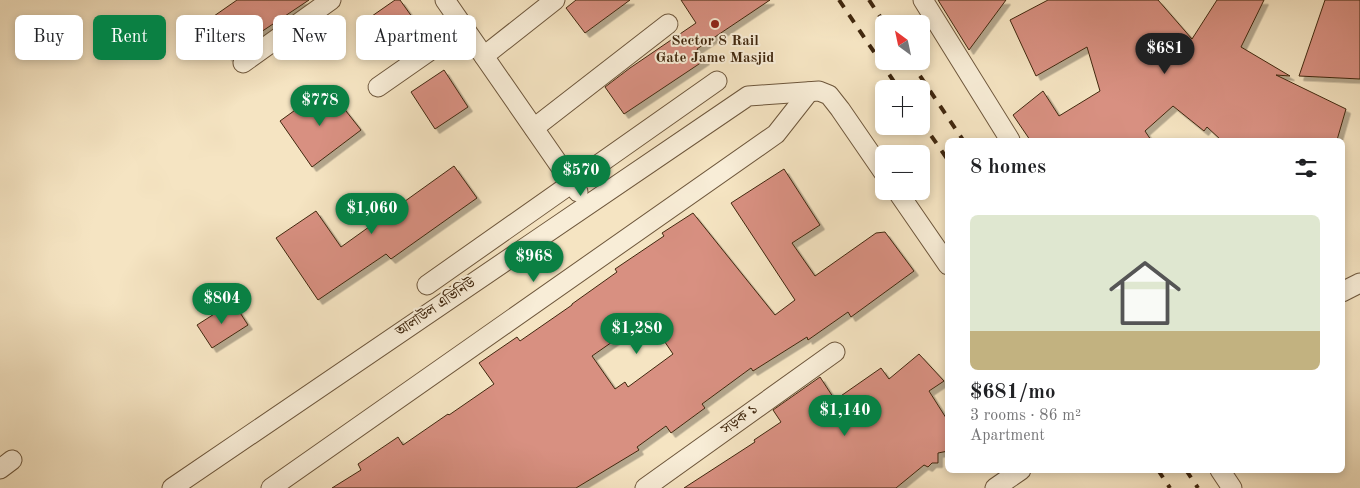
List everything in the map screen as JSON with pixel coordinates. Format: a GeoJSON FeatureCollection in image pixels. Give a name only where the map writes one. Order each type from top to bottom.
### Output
{"type":"FeatureCollection","features":[{"type":"Feature","properties":{"kind":"street"},"geometry":{"type":"LineString","coordinates":[[243,63],[331,0]]}},
{"type":"Feature","properties":{"kind":"street"},"geometry":{"type":"LineString","coordinates":[[445,0],[455,15]]}},
{"type":"Feature","properties":{"kind":"street"},"geometry":{"type":"LineString","coordinates":[[484,56],[555,0]]}},
{"type":"Feature","properties":{"kind":"street"},"geometry":{"type":"LineString","coordinates":[[923,0],[1009,138]]}},
{"type":"Feature","properties":{"kind":"street"},"geometry":{"type":"LineString","coordinates":[[534,128],[668,24]]}},
{"type":"Feature","properties":{"kind":"street"},"geometry":{"type":"LineString","coordinates":[[476,45],[588,205]]}},
{"type":"Feature","properties":{"kind":"street"},"geometry":{"type":"LineString","coordinates":[[378,86],[417,60]]}},
{"type":"Feature","properties":{"kind":"street"},"geometry":{"type":"LineString","coordinates":[[427,285],[716,81]]}},
{"type":"Feature","properties":{"kind":"street","name":"আলাউল এভিনিউ"},"geometry":{"type":"LineString","coordinates":[[172,488],[748,96],[819,91],[829,95],[875,160]]}},
{"type":"Feature","properties":{"kind":"street"},"geometry":{"type":"LineString","coordinates":[[271,488],[776,134],[809,92]]}},
{"type":"Feature","properties":{"kind":"street"},"geometry":{"type":"LineString","coordinates":[[902,200],[945,261]]}},
{"type":"Feature","properties":{"kind":"street"},"geometry":{"type":"LineString","coordinates":[[1345,290],[1360,283]]}},
{"type":"Feature","properties":{"kind":"street","name":"সড়ক ১"},"geometry":{"type":"LineString","coordinates":[[645,488],[835,352]]}},
{"type":"Feature","properties":{"kind":"street"},"geometry":{"type":"LineString","coordinates":[[995,488],[1017,473]]}},
{"type":"Feature","properties":{"kind":"street"},"geometry":{"type":"LineString","coordinates":[[1222,473],[1232,488]]}},
{"type":"Feature","properties":{"kind":"building"},"geometry":{"type":"Polygon","coordinates":[[[237,0],[309,0],[286,15],[273,15],[273,24],[263,31],[263,15],[215,15],[237,0]]]}},
{"type":"Feature","properties":{"kind":"building"},"geometry":{"type":"Polygon","coordinates":[[[395,0],[400,0],[411,15],[373,15],[395,0]]]}},
{"type":"Feature","properties":{"kind":"building"},"geometry":{"type":"Polygon","coordinates":[[[576,0],[630,0],[585,33],[566,8],[576,0]]]}},
{"type":"Feature","properties":{"kind":"building"},"geometry":{"type":"Polygon","coordinates":[[[681,0],[770,0],[697,49],[705,60],[624,114],[605,87],[696,23],[681,0]]]}},
{"type":"Feature","properties":{"kind":"building"},"geometry":{"type":"Polygon","coordinates":[[[938,0],[1006,0],[969,50],[938,0]]]}},
{"type":"Feature","properties":{"kind":"building"},"geometry":{"type":"Polygon","coordinates":[[[1048,0],[1158,0],[1192,39],[1217,0],[1264,0],[1241,47],[1290,76],[1276,75],[1346,109],[1338,138],[1219,138],[1207,127],[1204,131],[1173,106],[1145,131],[1150,138],[1029,138],[1013,115],[1043,91],[1059,116],[1100,91],[1087,47],[1036,76],[1010,20],[1048,0]]]}},
{"type":"Feature","properties":{"kind":"building"},"geometry":{"type":"Polygon","coordinates":[[[1325,0],[1360,0],[1360,79],[1299,76],[1325,0]]]}},
{"type":"Feature","properties":{"kind":"building"},"geometry":{"type":"Polygon","coordinates":[[[444,70],[468,107],[435,129],[411,92],[444,70]]]}},
{"type":"Feature","properties":{"kind":"building"},"geometry":{"type":"Polygon","coordinates":[[[327,87],[361,130],[312,167],[280,121],[327,87]]]}},
{"type":"Feature","properties":{"kind":"building"},"geometry":{"type":"Polygon","coordinates":[[[454,166],[477,198],[391,259],[386,254],[318,300],[276,238],[316,211],[341,247],[454,166]]]}},
{"type":"Feature","properties":{"kind":"building"},"geometry":{"type":"Polygon","coordinates":[[[784,169],[820,225],[792,243],[815,276],[876,233],[885,232],[914,271],[851,317],[848,312],[808,340],[807,337],[753,371],[751,368],[702,404],[705,408],[671,433],[666,426],[637,447],[639,450],[576,488],[332,488],[361,470],[358,464],[398,437],[403,445],[494,384],[479,363],[517,337],[520,341],[572,305],[617,272],[615,269],[664,236],[662,233],[693,213],[775,315],[795,300],[731,203],[784,169]],[[648,317],[592,356],[615,389],[625,382],[628,387],[673,354],[648,317]]]}},
{"type":"Feature","properties":{"kind":"building"},"geometry":{"type":"Polygon","coordinates":[[[233,302],[248,325],[212,348],[197,325],[233,302]]]}},
{"type":"Feature","properties":{"kind":"building"},"geometry":{"type":"Polygon","coordinates":[[[919,354],[944,381],[929,391],[945,416],[945,452],[938,453],[938,463],[932,463],[928,467],[924,465],[896,488],[684,488],[755,442],[754,440],[781,422],[773,410],[820,377],[835,400],[881,368],[889,379],[919,354]]]}},
{"type":"Feature","properties":{"kind":"railway"},"geometry":{"type":"LineString","coordinates":[[839,0],[893,80]]}},
{"type":"Feature","properties":{"kind":"railway"},"geometry":{"type":"LineString","coordinates":[[869,0],[879,15]]}},
{"type":"Feature","properties":{"kind":"railway"},"geometry":{"type":"LineString","coordinates":[[916,70],[962,138]]}},
{"type":"Feature","properties":{"kind":"railway"},"geometry":{"type":"LineString","coordinates":[[930,134],[945,156]]}},
{"type":"Feature","properties":{"kind":"railway"},"geometry":{"type":"LineString","coordinates":[[1160,473],[1170,488]]}},
{"type":"Feature","properties":{"kind":"railway"},"geometry":{"type":"LineString","coordinates":[[1188,473],[1198,488]]}},
{"type":"Feature","properties":{"kind":"place","name":"Sector 8 Rail Gate Jame Masjid"},"geometry":{"type":"Point","coordinates":[715,24]}}]}
